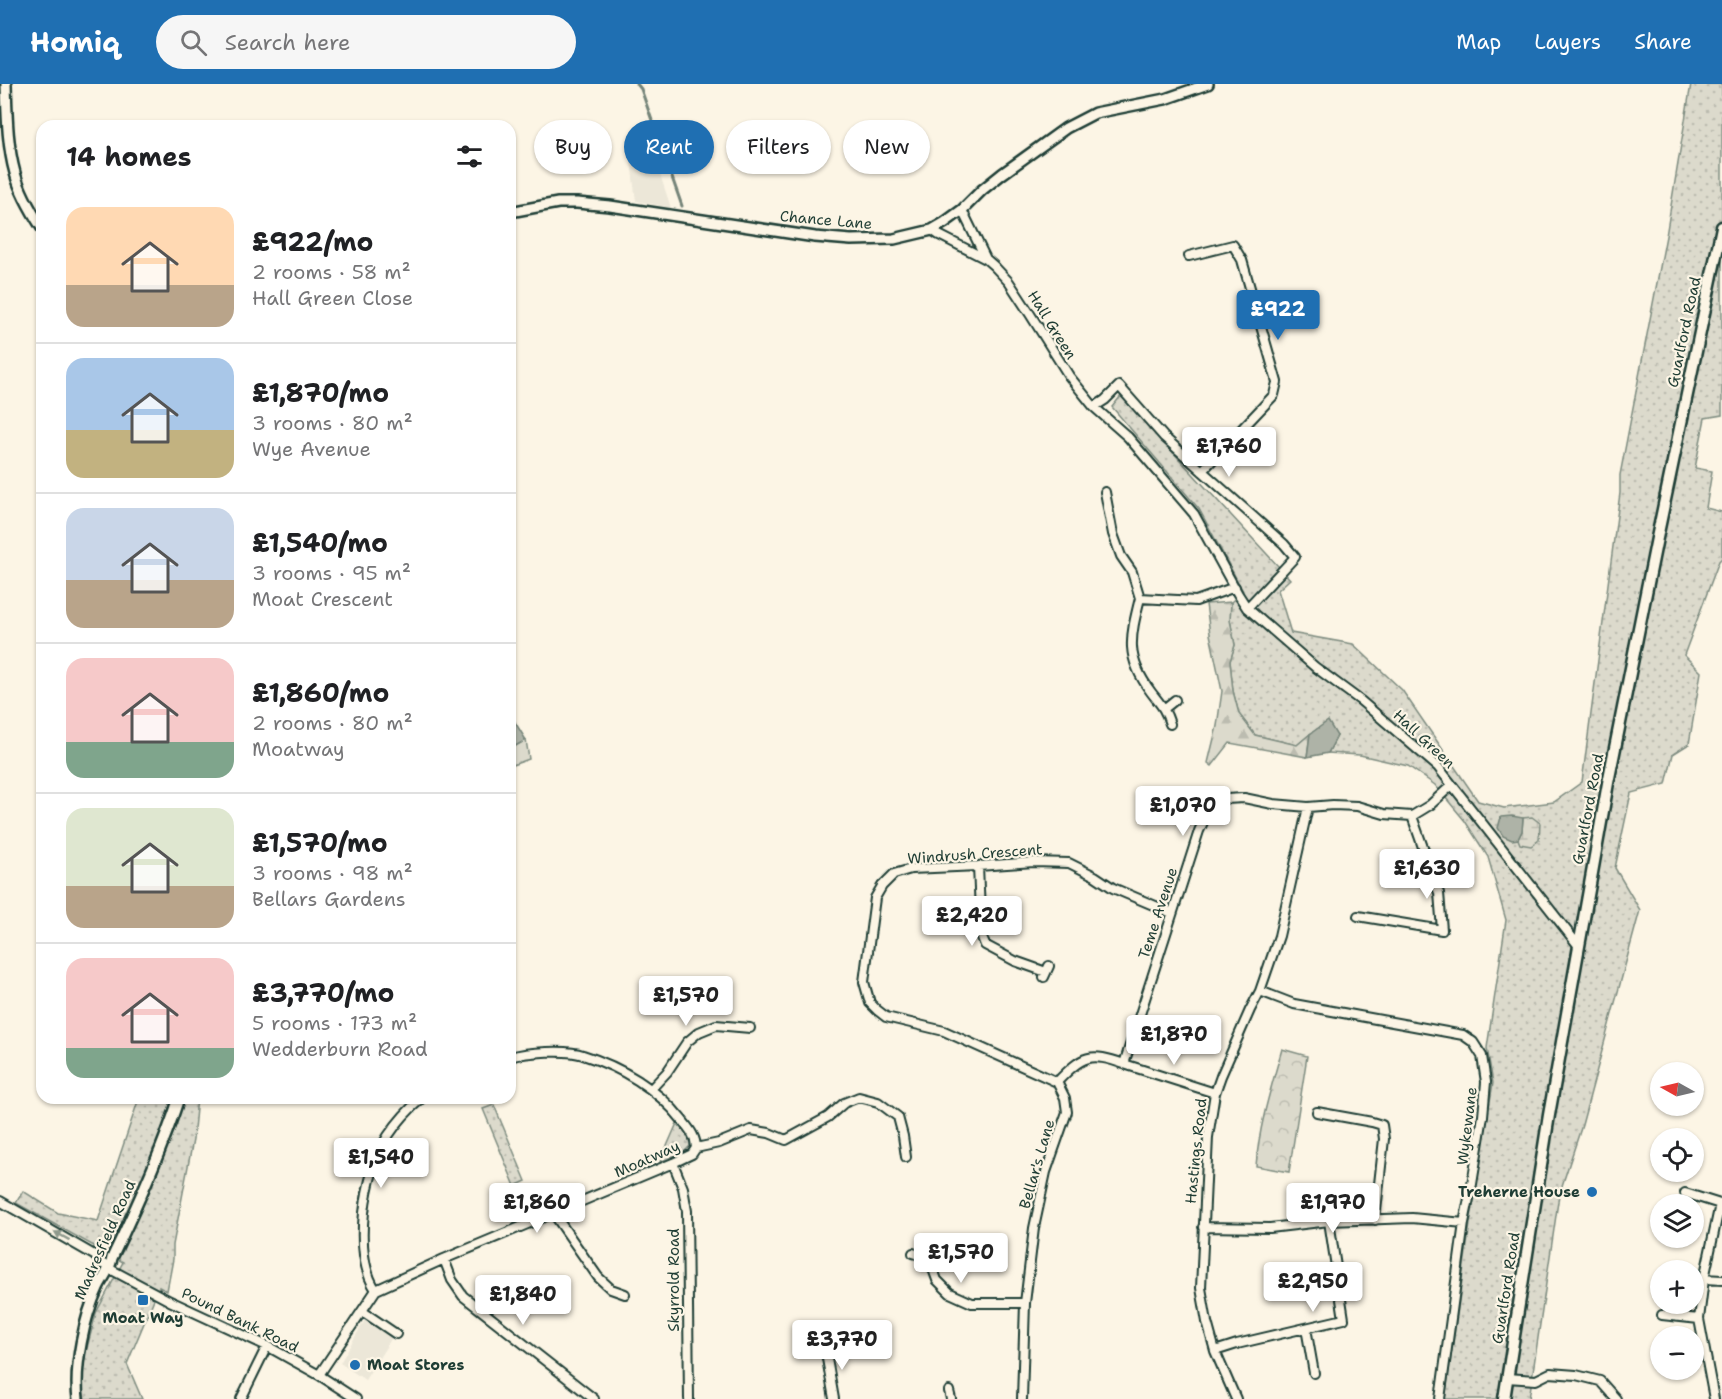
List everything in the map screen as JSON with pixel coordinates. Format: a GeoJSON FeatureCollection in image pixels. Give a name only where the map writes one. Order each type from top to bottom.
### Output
{"type":"FeatureCollection","features":[{"type":"Feature","properties":{"kind":"main road","name":"Guarlford Road"},"geometry":{"type":"LineString","coordinates":[[1504,1399],[1549,1115],[1608,783],[1722,227]]}},
{"type":"Feature","properties":{"kind":"street"},"geometry":{"type":"LineString","coordinates":[[6,84],[8,141],[15,175],[36,218]]}},
{"type":"Feature","properties":{"kind":"street","name":"Chance Lane"},"geometry":{"type":"LineString","coordinates":[[516,211],[558,203],[577,203],[816,237],[851,240],[894,239],[932,230],[962,210],[982,189],[1002,174],[1066,129],[1095,112],[1166,99],[1208,84]]}},
{"type":"Feature","properties":{"kind":"street","name":"Hall Green"},"geometry":{"type":"LineString","coordinates":[[962,210],[986,259]]}},
{"type":"Feature","properties":{"kind":"street","name":"Hall Green"},"geometry":{"type":"LineString","coordinates":[[932,230],[986,259],[1009,282],[1069,376],[1094,406],[1128,437],[1194,514],[1247,608],[1315,667],[1348,691],[1438,767],[1578,945]]}},
{"type":"Feature","properties":{"kind":"street"},"geometry":{"type":"LineString","coordinates":[[1189,256],[1233,246],[1242,260],[1277,382],[1274,395],[1202,471]]}},
{"type":"Feature","properties":{"kind":"street"},"geometry":{"type":"LineString","coordinates":[[1094,406],[1105,400],[1119,386],[1164,436],[1284,544],[1295,557],[1247,608]]}},
{"type":"Feature","properties":{"kind":"street"},"geometry":{"type":"LineString","coordinates":[[1105,492],[1113,534],[1121,556],[1132,572],[1140,598],[1131,632],[1133,660],[1141,676],[1165,708],[1170,724]]}},
{"type":"Feature","properties":{"kind":"street"},"geometry":{"type":"LineString","coordinates":[[1140,598],[1196,601],[1235,587]]}},
{"type":"Feature","properties":{"kind":"street"},"geometry":{"type":"LineString","coordinates":[[1165,708],[1175,700]]}},
{"type":"Feature","properties":{"kind":"street"},"geometry":{"type":"LineString","coordinates":[[1358,916],[1442,930],[1439,893],[1412,816],[1430,805],[1452,785]]}},
{"type":"Feature","properties":{"kind":"street","name":"Teme Avenue"},"geometry":{"type":"LineString","coordinates":[[1124,1064],[1198,831],[1210,807],[1226,799],[1244,798],[1273,804],[1308,807],[1333,805],[1357,807],[1384,814],[1412,816]]}},
{"type":"Feature","properties":{"kind":"street","name":"Hastings Road"},"geometry":{"type":"LineString","coordinates":[[1236,1399],[1215,1351],[1201,1288],[1208,1137],[1215,1092],[1260,991],[1279,936],[1308,807]]}},
{"type":"Feature","properties":{"kind":"street","name":"Windrush Crescent"},"geometry":{"type":"LineString","coordinates":[[1057,1082],[944,1031],[886,1017],[870,1003],[864,982],[875,898],[882,886],[894,874],[911,869],[1069,862],[1113,888],[1172,913]]}},
{"type":"Feature","properties":{"kind":"street"},"geometry":{"type":"LineString","coordinates":[[978,866],[981,935],[986,945],[1015,961],[1046,972]]}},
{"type":"Feature","properties":{"kind":"street","name":"Wykewane"},"geometry":{"type":"LineString","coordinates":[[1260,991],[1294,1004],[1463,1035],[1473,1042],[1482,1056],[1486,1082],[1484,1116],[1464,1223],[1440,1399]]}},
{"type":"Feature","properties":{"kind":"street"},"geometry":{"type":"LineString","coordinates":[[651,1089],[667,1072],[687,1042],[699,1032],[716,1025],[750,1028]]}},
{"type":"Feature","properties":{"kind":"street"},"geometry":{"type":"LineString","coordinates":[[516,1056],[541,1052],[581,1054],[621,1071],[651,1089],[673,1108],[692,1132],[696,1148]]}},
{"type":"Feature","properties":{"kind":"street"},"geometry":{"type":"LineString","coordinates":[[1057,1082],[1068,1070],[1091,1056],[1103,1057],[1215,1092]]}},
{"type":"Feature","properties":{"kind":"street","name":"Bellar's Lane"},"geometry":{"type":"LineString","coordinates":[[1022,1399],[1025,1303],[1035,1219],[1046,1172],[1067,1112],[1065,1098],[1057,1082]]}},
{"type":"Feature","properties":{"kind":"street","name":"Moatway"},"geometry":{"type":"LineString","coordinates":[[376,1290],[673,1163],[692,1154],[696,1148],[719,1143],[751,1130],[769,1133],[786,1140],[828,1117],[844,1103],[859,1098],[878,1102],[898,1117],[906,1156]]}},
{"type":"Feature","properties":{"kind":"street","name":"Madresfield Road"},"geometry":{"type":"LineString","coordinates":[[78,1399],[76,1376],[86,1320],[98,1287],[110,1269],[112,1258],[151,1175],[177,1104]]}},
{"type":"Feature","properties":{"kind":"street"},"geometry":{"type":"LineString","coordinates":[[319,1375],[376,1290],[370,1282],[362,1232],[371,1176],[387,1137],[415,1104]]}},
{"type":"Feature","properties":{"kind":"street"},"geometry":{"type":"LineString","coordinates":[[1317,1112],[1382,1125],[1384,1139],[1375,1220]]}},
{"type":"Feature","properties":{"kind":"street","name":"Skyrrold Road"},"geometry":{"type":"LineString","coordinates":[[673,1163],[683,1188],[687,1211],[689,1399]]}},
{"type":"Feature","properties":{"kind":"street"},"geometry":{"type":"LineString","coordinates":[[1686,1193],[1721,1204],[1704,1279],[1722,1280]]}},
{"type":"Feature","properties":{"kind":"street","name":"Pound Bank Road"},"geometry":{"type":"LineString","coordinates":[[0,1201],[94,1255],[110,1269],[170,1301],[267,1346],[356,1399]]}},
{"type":"Feature","properties":{"kind":"street"},"geometry":{"type":"LineString","coordinates":[[554,1214],[598,1277],[611,1289],[625,1294]]}},
{"type":"Feature","properties":{"kind":"street"},"geometry":{"type":"LineString","coordinates":[[1203,1227],[1270,1227],[1329,1221],[1413,1218],[1464,1223]]}},
{"type":"Feature","properties":{"kind":"street"},"geometry":{"type":"LineString","coordinates":[[1215,1351],[1344,1319],[1329,1221]]}},
{"type":"Feature","properties":{"kind":"street"},"geometry":{"type":"LineString","coordinates":[[929,1258],[938,1247]]}},
{"type":"Feature","properties":{"kind":"street"},"geometry":{"type":"LineString","coordinates":[[914,1252],[929,1258],[937,1280],[950,1293],[972,1302],[1025,1303]]}},
{"type":"Feature","properties":{"kind":"street"},"geometry":{"type":"LineString","coordinates":[[444,1259],[452,1280],[463,1296],[594,1399]]}},
{"type":"Feature","properties":{"kind":"street"},"geometry":{"type":"LineString","coordinates":[[362,1311],[396,1334]]}},
{"type":"Feature","properties":{"kind":"street"},"geometry":{"type":"LineString","coordinates":[[1700,1314],[1714,1399]]}},
{"type":"Feature","properties":{"kind":"street"},"geometry":{"type":"LineString","coordinates":[[1662,1315],[1699,1319]]}},
{"type":"Feature","properties":{"kind":"street"},"geometry":{"type":"LineString","coordinates":[[1306,1328],[1314,1372]]}},
{"type":"Feature","properties":{"kind":"street"},"geometry":{"type":"LineString","coordinates":[[242,1399],[267,1346]]}},
{"type":"Feature","properties":{"kind":"street"},"geometry":{"type":"LineString","coordinates":[[825,1347],[834,1399]]}},
{"type":"Feature","properties":{"kind":"street"},"geometry":{"type":"LineString","coordinates":[[1508,1378],[1536,1380],[1550,1372],[1576,1375],[1600,1381],[1616,1399]]}},
{"type":"Feature","properties":{"kind":"shaded area"},"geometry":{"type":"Polygon","coordinates":[[[633,174],[660,174],[671,208],[636,201],[633,174]]]}},
{"type":"Feature","properties":{"kind":"shaded area"},"geometry":{"type":"Polygon","coordinates":[[[1328,721],[1337,736],[1328,753],[1307,757],[1310,734],[1328,721]]]}},
{"type":"Feature","properties":{"kind":"shaded area"},"geometry":{"type":"Polygon","coordinates":[[[516,724],[526,740],[516,746],[516,724]]]}},
{"type":"Feature","properties":{"kind":"shaded area"},"geometry":{"type":"Polygon","coordinates":[[[1501,817],[1523,818],[1522,831],[1518,839],[1512,840],[1503,836],[1498,828],[1501,817]]]}},
{"type":"Feature","properties":{"kind":"shaded area"},"geometry":{"type":"Polygon","coordinates":[[[366,1318],[393,1336],[365,1380],[340,1363],[366,1318]]]}},
{"type":"Feature","properties":{"kind":"green space"},"geometry":{"type":"Polygon","coordinates":[[[1691,84],[1722,84],[1722,415],[1705,418],[1695,468],[1712,471],[1706,508],[1722,512],[1722,558],[1684,655],[1701,672],[1689,744],[1673,754],[1666,784],[1631,793],[1615,868],[1640,910],[1582,1125],[1559,1195],[1529,1399],[1445,1399],[1493,1083],[1487,1048],[1506,920],[1488,857],[1465,821],[1435,785],[1408,766],[1360,755],[1328,753],[1337,736],[1310,734],[1297,745],[1255,735],[1239,714],[1233,691],[1230,661],[1235,645],[1230,620],[1231,602],[1243,591],[1199,509],[1112,407],[1121,396],[1290,579],[1278,590],[1291,633],[1353,644],[1402,690],[1478,801],[1504,808],[1554,802],[1582,782],[1620,493],[1620,475],[1666,236],[1691,84]]]}},
{"type":"Feature","properties":{"kind":"green space"},"geometry":{"type":"Polygon","coordinates":[[[1231,602],[1230,620],[1235,645],[1230,661],[1233,691],[1239,714],[1255,735],[1297,745],[1310,734],[1307,757],[1230,743],[1212,766],[1208,763],[1222,691],[1206,604],[1231,602]]]}},
{"type":"Feature","properties":{"kind":"green space"},"geometry":{"type":"Polygon","coordinates":[[[526,740],[529,759],[516,764],[516,746],[526,740]]]}},
{"type":"Feature","properties":{"kind":"green space"},"geometry":{"type":"Polygon","coordinates":[[[1532,817],[1540,823],[1539,840],[1531,846],[1520,844],[1518,839],[1522,831],[1523,818],[1532,817]]]}},
{"type":"Feature","properties":{"kind":"green space"},"geometry":{"type":"Polygon","coordinates":[[[1282,1049],[1307,1056],[1289,1172],[1256,1166],[1263,1122],[1282,1049]]]}},
{"type":"Feature","properties":{"kind":"green space"},"geometry":{"type":"Polygon","coordinates":[[[137,1104],[196,1104],[193,1140],[173,1245],[173,1259],[167,1291],[159,1287],[127,1364],[142,1399],[85,1399],[80,1375],[96,1313],[123,1262],[16,1203],[23,1191],[58,1213],[98,1221],[137,1104]]]}},
{"type":"Feature","properties":{"kind":"green space"},"geometry":{"type":"Polygon","coordinates":[[[494,1105],[526,1181],[515,1186],[483,1109],[494,1105]]]}},
{"type":"Feature","properties":{"kind":"green space"},"geometry":{"type":"Polygon","coordinates":[[[678,1121],[689,1136],[690,1146],[684,1152],[660,1162],[678,1121]]]}},
{"type":"Feature","properties":{"kind":"waterway"},"geometry":{"type":"LineString","coordinates":[[637,84],[641,89],[682,206]]}},
{"type":"Feature","properties":{"kind":"place","name":"Treherne House"},"geometry":{"type":"Point","coordinates":[1592,1192]}},
{"type":"Feature","properties":{"kind":"place","name":"Moat Way"},"geometry":{"type":"Point","coordinates":[143,1300]}},
{"type":"Feature","properties":{"kind":"place","name":"Moat Stores"},"geometry":{"type":"Point","coordinates":[355,1365]}}]}
